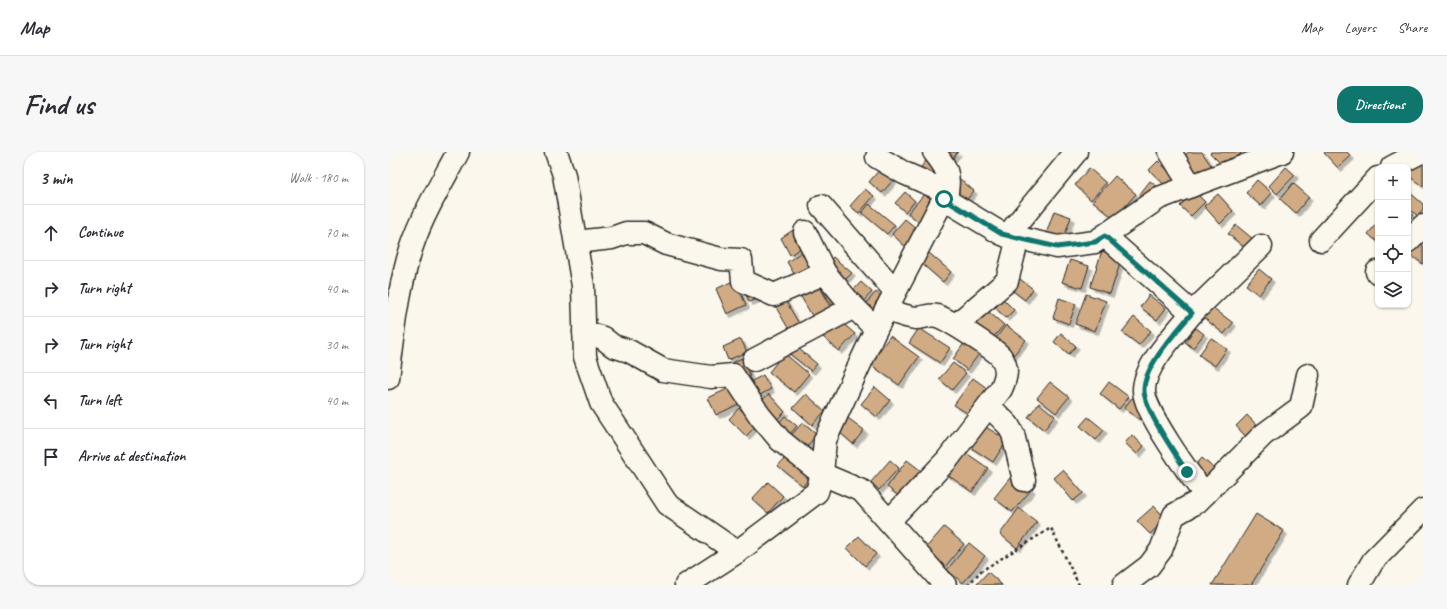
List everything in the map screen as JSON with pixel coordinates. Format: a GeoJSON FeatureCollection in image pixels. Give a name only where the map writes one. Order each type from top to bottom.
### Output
{"type":"FeatureCollection","features":[{"type":"Feature","properties":{"kind":"street"},"geometry":{"type":"LineString","coordinates":[[388,378],[397,307],[407,262],[425,214],[458,152]]}},
{"type":"Feature","properties":{"kind":"street"},"geometry":{"type":"LineString","coordinates":[[556,152],[564,175],[583,286],[585,357],[601,403],[639,464],[667,504],[737,552]]}},
{"type":"Feature","properties":{"kind":"street"},"geometry":{"type":"LineString","coordinates":[[686,585],[737,552],[817,492],[822,474],[825,440],[876,329],[945,195],[949,180],[947,170],[934,152]]}},
{"type":"Feature","properties":{"kind":"street"},"geometry":{"type":"LineString","coordinates":[[956,325],[1007,281],[1013,237],[1076,152]]}},
{"type":"Feature","properties":{"kind":"street"},"geometry":{"type":"LineString","coordinates":[[1170,152],[1192,186]]}},
{"type":"Feature","properties":{"kind":"street"},"geometry":{"type":"LineString","coordinates":[[877,157],[945,195],[1002,234],[1057,247],[1095,242],[1159,198],[1282,152]]}},
{"type":"Feature","properties":{"kind":"street"},"geometry":{"type":"LineString","coordinates":[[1398,164],[1421,152]]}},
{"type":"Feature","properties":{"kind":"street"},"geometry":{"type":"LineString","coordinates":[[1321,240],[1375,181]]}},
{"type":"Feature","properties":{"kind":"street"},"geometry":{"type":"LineString","coordinates":[[821,206],[891,300],[907,317],[917,318],[935,315],[947,319],[1001,356],[1006,368],[1006,376],[1001,389],[989,406],[947,460],[889,521]]}},
{"type":"Feature","properties":{"kind":"street"},"geometry":{"type":"LineString","coordinates":[[1411,238],[1423,226]]}},
{"type":"Feature","properties":{"kind":"street"},"geometry":{"type":"LineString","coordinates":[[805,232],[825,273],[854,307],[876,329]]}},
{"type":"Feature","properties":{"kind":"street"},"geometry":{"type":"LineString","coordinates":[[576,242],[612,238],[626,233],[644,233],[666,244],[720,260],[741,260],[743,281],[774,296],[825,273]]}},
{"type":"Feature","properties":{"kind":"street"},"geometry":{"type":"LineString","coordinates":[[1105,236],[1192,313]]}},
{"type":"Feature","properties":{"kind":"street"},"geometry":{"type":"LineString","coordinates":[[1205,494],[1187,472],[1147,404],[1144,389],[1149,371],[1160,352],[1192,313],[1261,246]]}},
{"type":"Feature","properties":{"kind":"street"},"geometry":{"type":"LineString","coordinates":[[754,360],[854,307]]}},
{"type":"Feature","properties":{"kind":"street"},"geometry":{"type":"LineString","coordinates":[[584,332],[603,338],[613,346],[629,351],[663,370],[711,377],[733,375],[770,429],[804,461],[822,474],[862,491],[945,585]]}},
{"type":"Feature","properties":{"kind":"street"},"geometry":{"type":"LineString","coordinates":[[1124,585],[1149,566],[1161,550],[1174,515],[1197,502],[1263,435],[1301,407],[1308,375]]}},
{"type":"Feature","properties":{"kind":"street"},"geometry":{"type":"LineString","coordinates":[[989,406],[1008,425],[1013,434],[1024,480]]}},
{"type":"Feature","properties":{"kind":"street"},"geometry":{"type":"LineString","coordinates":[[1359,585],[1373,561],[1423,510]]}},
{"type":"Feature","properties":{"kind":"path"},"geometry":{"type":"LineString","coordinates":[[968,585],[981,571],[1050,528],[1079,585]]}},
{"type":"Feature","properties":{"kind":"building"},"geometry":{"type":"Polygon","coordinates":[[[941,152],[958,152],[951,160],[941,152]]]}},
{"type":"Feature","properties":{"kind":"building"},"geometry":{"type":"Polygon","coordinates":[[[1189,152],[1202,152],[1212,167],[1196,178],[1182,157],[1189,152]]]}},
{"type":"Feature","properties":{"kind":"building"},"geometry":{"type":"Polygon","coordinates":[[[1242,152],[1226,169],[1210,153],[1242,152]]]}},
{"type":"Feature","properties":{"kind":"building"},"geometry":{"type":"Polygon","coordinates":[[[1347,152],[1351,156],[1338,168],[1324,153],[1347,152]]]}},
{"type":"Feature","properties":{"kind":"building"},"geometry":{"type":"Polygon","coordinates":[[[928,158],[944,172],[933,184],[918,171],[928,158]]]}},
{"type":"Feature","properties":{"kind":"building"},"geometry":{"type":"Polygon","coordinates":[[[1420,160],[1423,162],[1423,187],[1411,177],[1411,171],[1420,160]]]}},
{"type":"Feature","properties":{"kind":"building"},"geometry":{"type":"Polygon","coordinates":[[[1158,161],[1181,183],[1172,192],[1149,170],[1158,161]]]}},
{"type":"Feature","properties":{"kind":"building"},"geometry":{"type":"Polygon","coordinates":[[[1286,167],[1295,175],[1277,194],[1269,186],[1286,167]]]}},
{"type":"Feature","properties":{"kind":"building"},"geometry":{"type":"Polygon","coordinates":[[[881,168],[894,179],[882,193],[869,182],[881,168]]]}},
{"type":"Feature","properties":{"kind":"building"},"geometry":{"type":"Polygon","coordinates":[[[1089,168],[1106,183],[1091,200],[1075,185],[1089,168]]]}},
{"type":"Feature","properties":{"kind":"building"},"geometry":{"type":"Polygon","coordinates":[[[1115,176],[1136,194],[1114,219],[1093,201],[1115,176]]]}},
{"type":"Feature","properties":{"kind":"building"},"geometry":{"type":"Polygon","coordinates":[[[959,178],[974,191],[964,203],[949,189],[959,178]]]}},
{"type":"Feature","properties":{"kind":"building"},"geometry":{"type":"Polygon","coordinates":[[[1257,180],[1272,193],[1261,206],[1246,193],[1257,180]]]}},
{"type":"Feature","properties":{"kind":"building"},"geometry":{"type":"Polygon","coordinates":[[[1150,181],[1159,188],[1147,202],[1139,195],[1150,181]]]}},
{"type":"Feature","properties":{"kind":"building"},"geometry":{"type":"Polygon","coordinates":[[[1293,183],[1309,197],[1296,213],[1280,199],[1293,183]]]}},
{"type":"Feature","properties":{"kind":"building"},"geometry":{"type":"Polygon","coordinates":[[[865,189],[874,196],[859,213],[850,206],[865,189]]]}},
{"type":"Feature","properties":{"kind":"building"},"geometry":{"type":"Polygon","coordinates":[[[1194,191],[1205,202],[1191,216],[1180,206],[1194,191]]]}},
{"type":"Feature","properties":{"kind":"building"},"geometry":{"type":"Polygon","coordinates":[[[905,192],[915,201],[905,212],[895,203],[905,192]]]}},
{"type":"Feature","properties":{"kind":"building"},"geometry":{"type":"Polygon","coordinates":[[[925,193],[938,204],[921,224],[908,213],[925,193]]]}},
{"type":"Feature","properties":{"kind":"building"},"geometry":{"type":"Polygon","coordinates":[[[1218,194],[1233,211],[1220,224],[1204,206],[1218,194]]]}},
{"type":"Feature","properties":{"kind":"building"},"geometry":{"type":"Polygon","coordinates":[[[1411,194],[1423,204],[1423,210],[1418,216],[1411,210],[1411,194]]]}},
{"type":"Feature","properties":{"kind":"building"},"geometry":{"type":"Polygon","coordinates":[[[869,204],[895,225],[887,234],[862,213],[869,204]]]}},
{"type":"Feature","properties":{"kind":"building"},"geometry":{"type":"Polygon","coordinates":[[[1054,211],[1071,217],[1063,240],[1046,234],[1054,211]]]}},
{"type":"Feature","properties":{"kind":"building"},"geometry":{"type":"Polygon","coordinates":[[[905,219],[922,233],[908,249],[892,234],[905,219]]]}},
{"type":"Feature","properties":{"kind":"building"},"geometry":{"type":"Polygon","coordinates":[[[1236,225],[1253,239],[1245,248],[1228,234],[1236,225]]]}},
{"type":"Feature","properties":{"kind":"building"},"geometry":{"type":"Polygon","coordinates":[[[1375,225],[1375,240],[1368,234],[1375,225]]]}},
{"type":"Feature","properties":{"kind":"building"},"geometry":{"type":"Polygon","coordinates":[[[793,230],[803,247],[790,255],[781,238],[793,230]]]}},
{"type":"Feature","properties":{"kind":"building"},"geometry":{"type":"Polygon","coordinates":[[[1414,238],[1423,245],[1423,264],[1411,255],[1411,242],[1414,238]]]}},
{"type":"Feature","properties":{"kind":"building"},"geometry":{"type":"Polygon","coordinates":[[[806,249],[819,270],[799,282],[787,262],[806,249]]]}},
{"type":"Feature","properties":{"kind":"building"},"geometry":{"type":"Polygon","coordinates":[[[1102,251],[1122,258],[1110,294],[1090,287],[1102,251]]]}},
{"type":"Feature","properties":{"kind":"building"},"geometry":{"type":"Polygon","coordinates":[[[928,252],[951,272],[943,282],[920,262],[928,252]]]}},
{"type":"Feature","properties":{"kind":"building"},"geometry":{"type":"Polygon","coordinates":[[[833,257],[852,273],[843,282],[825,266],[833,257]]]}},
{"type":"Feature","properties":{"kind":"building"},"geometry":{"type":"Polygon","coordinates":[[[1070,260],[1089,266],[1082,288],[1062,282],[1070,260]]]}},
{"type":"Feature","properties":{"kind":"building"},"geometry":{"type":"Polygon","coordinates":[[[1259,269],[1271,279],[1259,295],[1246,285],[1259,269]]]}},
{"type":"Feature","properties":{"kind":"building"},"geometry":{"type":"Polygon","coordinates":[[[1016,276],[1033,289],[1025,300],[1008,287],[1016,276]]]}},
{"type":"Feature","properties":{"kind":"building"},"geometry":{"type":"Polygon","coordinates":[[[735,280],[746,305],[727,314],[716,289],[735,280]]]}},
{"type":"Feature","properties":{"kind":"building"},"geometry":{"type":"Polygon","coordinates":[[[861,282],[872,292],[858,307],[847,297],[861,282]]]}},
{"type":"Feature","properties":{"kind":"building"},"geometry":{"type":"Polygon","coordinates":[[[818,283],[846,307],[837,313],[818,283]]]}},
{"type":"Feature","properties":{"kind":"building"},"geometry":{"type":"Polygon","coordinates":[[[819,285],[833,311],[815,321],[800,295],[819,285]]]}},
{"type":"Feature","properties":{"kind":"building"},"geometry":{"type":"Polygon","coordinates":[[[876,292],[885,299],[871,316],[862,308],[876,292]]]}},
{"type":"Feature","properties":{"kind":"building"},"geometry":{"type":"Polygon","coordinates":[[[745,293],[757,299],[749,302],[745,293]]]}},
{"type":"Feature","properties":{"kind":"building"},"geometry":{"type":"Polygon","coordinates":[[[1086,294],[1106,301],[1095,331],[1075,324],[1086,294]]]}},
{"type":"Feature","properties":{"kind":"building"},"geometry":{"type":"Polygon","coordinates":[[[1149,295],[1166,308],[1157,320],[1140,307],[1149,295]]]}},
{"type":"Feature","properties":{"kind":"building"},"geometry":{"type":"Polygon","coordinates":[[[784,298],[801,327],[791,333],[774,304],[784,298]]]}},
{"type":"Feature","properties":{"kind":"building"},"geometry":{"type":"Polygon","coordinates":[[[1059,298],[1076,304],[1069,324],[1053,318],[1059,298]]]}},
{"type":"Feature","properties":{"kind":"building"},"geometry":{"type":"Polygon","coordinates":[[[1003,299],[1014,310],[1006,318],[995,308],[1003,299]]]}},
{"type":"Feature","properties":{"kind":"building"},"geometry":{"type":"Polygon","coordinates":[[[983,307],[1004,325],[990,341],[969,323],[983,307]]]}},
{"type":"Feature","properties":{"kind":"building"},"geometry":{"type":"Polygon","coordinates":[[[1212,307],[1233,323],[1224,334],[1203,317],[1212,307]]]}},
{"type":"Feature","properties":{"kind":"building"},"geometry":{"type":"Polygon","coordinates":[[[1134,317],[1151,331],[1139,345],[1122,332],[1134,317]]]}},
{"type":"Feature","properties":{"kind":"building"},"geometry":{"type":"Polygon","coordinates":[[[839,320],[855,334],[839,351],[823,337],[839,320]]]}},
{"type":"Feature","properties":{"kind":"building"},"geometry":{"type":"Polygon","coordinates":[[[1006,325],[1026,340],[1012,357],[993,342],[1006,325]]]}},
{"type":"Feature","properties":{"kind":"building"},"geometry":{"type":"Polygon","coordinates":[[[919,328],[950,348],[940,363],[909,343],[919,328]]]}},
{"type":"Feature","properties":{"kind":"building"},"geometry":{"type":"Polygon","coordinates":[[[1196,328],[1204,334],[1193,348],[1185,342],[1196,328]]]}},
{"type":"Feature","properties":{"kind":"building"},"geometry":{"type":"Polygon","coordinates":[[[1061,333],[1076,346],[1069,354],[1054,342],[1061,333]]]}},
{"type":"Feature","properties":{"kind":"building"},"geometry":{"type":"Polygon","coordinates":[[[890,336],[919,357],[899,385],[870,364],[890,336]]]}},
{"type":"Feature","properties":{"kind":"building"},"geometry":{"type":"Polygon","coordinates":[[[1211,338],[1227,349],[1215,366],[1199,355],[1211,338]]]}},
{"type":"Feature","properties":{"kind":"building"},"geometry":{"type":"Polygon","coordinates":[[[741,339],[747,352],[728,360],[723,347],[741,339]]]}},
{"type":"Feature","properties":{"kind":"building"},"geometry":{"type":"Polygon","coordinates":[[[967,339],[982,350],[967,370],[953,359],[967,339]]]}},
{"type":"Feature","properties":{"kind":"building"},"geometry":{"type":"Polygon","coordinates":[[[792,343],[817,364],[811,371],[786,351],[792,343]]]}},
{"type":"Feature","properties":{"kind":"building"},"geometry":{"type":"Polygon","coordinates":[[[784,353],[809,374],[794,392],[769,372],[784,353]]]}},
{"type":"Feature","properties":{"kind":"building"},"geometry":{"type":"Polygon","coordinates":[[[742,358],[750,376],[740,381],[732,363],[742,358]]]}},
{"type":"Feature","properties":{"kind":"building"},"geometry":{"type":"Polygon","coordinates":[[[953,363],[966,373],[952,390],[939,379],[953,363]]]}},
{"type":"Feature","properties":{"kind":"building"},"geometry":{"type":"Polygon","coordinates":[[[763,375],[771,389],[751,400],[743,386],[763,375]]]}},
{"type":"Feature","properties":{"kind":"building"},"geometry":{"type":"Polygon","coordinates":[[[973,378],[991,391],[973,417],[954,405],[973,378]]]}},
{"type":"Feature","properties":{"kind":"building"},"geometry":{"type":"Polygon","coordinates":[[[1050,382],[1069,397],[1056,413],[1037,398],[1050,382]]]}},
{"type":"Feature","properties":{"kind":"building"},"geometry":{"type":"Polygon","coordinates":[[[1109,382],[1129,397],[1119,409],[1100,394],[1109,382]]]}},
{"type":"Feature","properties":{"kind":"building"},"geometry":{"type":"Polygon","coordinates":[[[736,385],[743,402],[716,415],[708,398],[736,385]]]}},
{"type":"Feature","properties":{"kind":"building"},"geometry":{"type":"Polygon","coordinates":[[[875,387],[890,400],[877,417],[861,404],[875,387]]]}},
{"type":"Feature","properties":{"kind":"building"},"geometry":{"type":"Polygon","coordinates":[[[769,394],[785,412],[772,424],[756,405],[769,394]]]}},
{"type":"Feature","properties":{"kind":"building"},"geometry":{"type":"Polygon","coordinates":[[[806,394],[825,411],[812,425],[793,408],[806,394]]]}},
{"type":"Feature","properties":{"kind":"building"},"geometry":{"type":"Polygon","coordinates":[[[1132,398],[1147,410],[1140,420],[1124,408],[1132,398]]]}},
{"type":"Feature","properties":{"kind":"building"},"geometry":{"type":"Polygon","coordinates":[[[1039,403],[1055,416],[1044,430],[1028,417],[1039,403]]]}},
{"type":"Feature","properties":{"kind":"building"},"geometry":{"type":"Polygon","coordinates":[[[739,408],[757,425],[746,436],[729,419],[739,408]]]}},
{"type":"Feature","properties":{"kind":"building"},"geometry":{"type":"Polygon","coordinates":[[[1247,415],[1261,430],[1250,441],[1236,426],[1247,415]]]}},
{"type":"Feature","properties":{"kind":"building"},"geometry":{"type":"Polygon","coordinates":[[[785,416],[797,426],[787,437],[775,427],[785,416]]]}},
{"type":"Feature","properties":{"kind":"building"},"geometry":{"type":"Polygon","coordinates":[[[1088,417],[1104,430],[1096,440],[1080,426],[1088,417]]]}},
{"type":"Feature","properties":{"kind":"building"},"geometry":{"type":"Polygon","coordinates":[[[848,418],[864,430],[853,444],[838,431],[848,418]]]}},
{"type":"Feature","properties":{"kind":"building"},"geometry":{"type":"Polygon","coordinates":[[[803,422],[817,434],[801,454],[786,441],[803,422]]]}},
{"type":"Feature","properties":{"kind":"building"},"geometry":{"type":"Polygon","coordinates":[[[981,424],[1007,440],[993,462],[967,445],[981,424]]]}},
{"type":"Feature","properties":{"kind":"building"},"geometry":{"type":"Polygon","coordinates":[[[1132,435],[1144,446],[1137,454],[1125,443],[1132,435]]]}},
{"type":"Feature","properties":{"kind":"building"},"geometry":{"type":"Polygon","coordinates":[[[962,450],[988,468],[972,492],[946,474],[962,450]]]}},
{"type":"Feature","properties":{"kind":"building"},"geometry":{"type":"Polygon","coordinates":[[[789,453],[813,473],[803,486],[778,466],[789,453]]]}},
{"type":"Feature","properties":{"kind":"building"},"geometry":{"type":"Polygon","coordinates":[[[1202,458],[1217,471],[1209,481],[1194,467],[1202,458]]]}},
{"type":"Feature","properties":{"kind":"building"},"geometry":{"type":"Polygon","coordinates":[[[890,460],[899,468],[879,490],[871,482],[890,460]]]}},
{"type":"Feature","properties":{"kind":"building"},"geometry":{"type":"Polygon","coordinates":[[[907,460],[924,473],[904,500],[887,487],[907,460]]]}},
{"type":"Feature","properties":{"kind":"building"},"geometry":{"type":"Polygon","coordinates":[[[1063,470],[1083,493],[1073,501],[1054,478],[1063,470]]]}},
{"type":"Feature","properties":{"kind":"building"},"geometry":{"type":"Polygon","coordinates":[[[1013,474],[1032,489],[1012,512],[994,498],[1013,474]]]}},
{"type":"Feature","properties":{"kind":"building"},"geometry":{"type":"Polygon","coordinates":[[[768,482],[783,496],[768,513],[752,499],[768,482]]]}},
{"type":"Feature","properties":{"kind":"building"},"geometry":{"type":"Polygon","coordinates":[[[1154,506],[1166,519],[1150,534],[1137,521],[1154,506]]]}},
{"type":"Feature","properties":{"kind":"building"},"geometry":{"type":"Polygon","coordinates":[[[1019,508],[1037,522],[1017,548],[1000,534],[1019,508]]]}},
{"type":"Feature","properties":{"kind":"building"},"geometry":{"type":"Polygon","coordinates":[[[1256,514],[1284,531],[1251,585],[1212,585],[1256,514]]]}},
{"type":"Feature","properties":{"kind":"building"},"geometry":{"type":"Polygon","coordinates":[[[944,527],[964,544],[944,568],[924,550],[944,527]]]}},
{"type":"Feature","properties":{"kind":"building"},"geometry":{"type":"Polygon","coordinates":[[[859,536],[876,554],[865,566],[847,548],[859,536]]]}},
{"type":"Feature","properties":{"kind":"building"},"geometry":{"type":"Polygon","coordinates":[[[969,543],[985,556],[963,583],[947,570],[969,543]]]}},
{"type":"Feature","properties":{"kind":"building"},"geometry":{"type":"Polygon","coordinates":[[[988,572],[1002,585],[976,585],[988,572]]]}},
{"type":"Feature","properties":{"kind":"route"},"geometry":{"type":"LineString","coordinates":[[944,199],[1002,234],[1057,247],[1095,242],[1105,236],[1192,313],[1160,352],[1149,371],[1144,389],[1147,404],[1187,472]]}}]}
